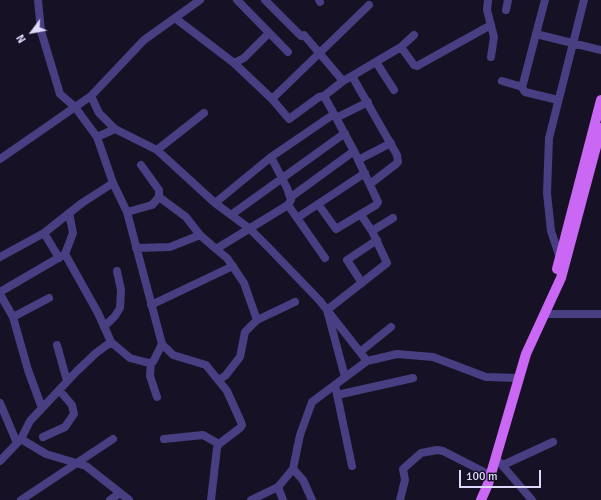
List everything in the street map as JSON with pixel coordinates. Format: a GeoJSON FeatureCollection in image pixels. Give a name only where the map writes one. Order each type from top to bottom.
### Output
{"type":"FeatureCollection","features":[{"type":"Feature","properties":{"kind":"main road"},"geometry":{"type":"LineString","coordinates":[[553,293],[560,258],[601,100]]}},
{"type":"Feature","properties":{"kind":"main road"},"geometry":{"type":"LineString","coordinates":[[481,500],[490,475],[526,354],[561,278],[601,128]]}},
{"type":"Feature","properties":{"kind":"street"},"geometry":{"type":"LineString","coordinates":[[38,0],[41,31],[60,94],[74,107],[97,137],[113,183],[126,212],[162,344],[174,355],[206,365],[227,391],[242,425],[216,448],[211,499],[220,500]]}},
{"type":"Feature","properties":{"kind":"street"},"geometry":{"type":"LineString","coordinates":[[0,159],[90,96],[144,40],[200,0]]}},
{"type":"Feature","properties":{"kind":"street"},"geometry":{"type":"LineString","coordinates":[[237,0],[288,52]]}},
{"type":"Feature","properties":{"kind":"street"},"geometry":{"type":"LineString","coordinates":[[488,0],[486,10],[494,36],[491,57]]}},
{"type":"Feature","properties":{"kind":"street"},"geometry":{"type":"LineString","coordinates":[[506,10],[508,0]]}},
{"type":"Feature","properties":{"kind":"street"},"geometry":{"type":"LineString","coordinates":[[521,86],[545,0]]}},
{"type":"Feature","properties":{"kind":"street"},"geometry":{"type":"LineString","coordinates":[[560,258],[551,231],[547,193],[548,138],[584,0]]}},
{"type":"Feature","properties":{"kind":"street"},"geometry":{"type":"LineString","coordinates":[[271,2],[301,36],[304,35],[343,81]]}},
{"type":"Feature","properties":{"kind":"street"},"geometry":{"type":"LineString","coordinates":[[272,99],[369,5]]}},
{"type":"Feature","properties":{"kind":"street"},"geometry":{"type":"LineString","coordinates":[[175,18],[234,63],[272,99],[288,119],[319,96],[324,96],[343,81],[401,47],[414,35]]}},
{"type":"Feature","properties":{"kind":"street"},"geometry":{"type":"LineString","coordinates":[[401,47],[414,65],[417,66],[491,25]]}},
{"type":"Feature","properties":{"kind":"street"},"geometry":{"type":"LineString","coordinates":[[234,63],[244,58],[269,33]]}},
{"type":"Feature","properties":{"kind":"street"},"geometry":{"type":"LineString","coordinates":[[536,34],[601,50]]}},
{"type":"Feature","properties":{"kind":"street"},"geometry":{"type":"LineString","coordinates":[[376,62],[394,90]]}},
{"type":"Feature","properties":{"kind":"street"},"geometry":{"type":"LineString","coordinates":[[352,76],[397,155],[398,162],[370,184]]}},
{"type":"Feature","properties":{"kind":"street"},"geometry":{"type":"LineString","coordinates":[[502,81],[521,86],[525,92],[558,100]]}},
{"type":"Feature","properties":{"kind":"street"},"geometry":{"type":"LineString","coordinates":[[90,96],[99,113],[115,129],[157,150],[215,204],[250,229],[327,310],[367,361]]}},
{"type":"Feature","properties":{"kind":"street"},"geometry":{"type":"LineString","coordinates":[[318,204],[336,229],[361,215],[378,202],[365,172],[324,96]]}},
{"type":"Feature","properties":{"kind":"street"},"geometry":{"type":"LineString","coordinates":[[215,204],[271,157],[335,116],[368,102]]}},
{"type":"Feature","properties":{"kind":"street"},"geometry":{"type":"LineString","coordinates":[[157,150],[204,114]]}},
{"type":"Feature","properties":{"kind":"street"},"geometry":{"type":"LineString","coordinates":[[97,137],[115,129]]}},
{"type":"Feature","properties":{"kind":"street"},"geometry":{"type":"LineString","coordinates":[[230,215],[345,133]]}},
{"type":"Feature","properties":{"kind":"street"},"geometry":{"type":"LineString","coordinates":[[358,160],[390,143]]}},
{"type":"Feature","properties":{"kind":"street"},"geometry":{"type":"LineString","coordinates":[[216,249],[288,205],[291,197],[354,151]]}},
{"type":"Feature","properties":{"kind":"street"},"geometry":{"type":"LineString","coordinates":[[271,157],[291,197]]}},
{"type":"Feature","properties":{"kind":"street"},"geometry":{"type":"LineString","coordinates":[[126,212],[152,205],[159,197],[159,190],[141,165]]}},
{"type":"Feature","properties":{"kind":"street"},"geometry":{"type":"LineString","coordinates":[[297,218],[365,172]]}},
{"type":"Feature","properties":{"kind":"street"},"geometry":{"type":"LineString","coordinates":[[0,257],[44,233],[113,183]]}},
{"type":"Feature","properties":{"kind":"street"},"geometry":{"type":"LineString","coordinates":[[159,197],[186,217],[200,235],[227,258],[244,283],[257,320]]}},
{"type":"Feature","properties":{"kind":"street"},"geometry":{"type":"LineString","coordinates":[[288,205],[325,258]]}},
{"type":"Feature","properties":{"kind":"street"},"geometry":{"type":"LineString","coordinates":[[42,408],[28,370],[13,317],[0,293],[62,256],[73,233],[69,214]]}},
{"type":"Feature","properties":{"kind":"street"},"geometry":{"type":"LineString","coordinates":[[327,310],[387,263],[377,240],[361,215]]}},
{"type":"Feature","properties":{"kind":"street"},"geometry":{"type":"LineString","coordinates":[[372,231],[393,218]]}},
{"type":"Feature","properties":{"kind":"street"},"geometry":{"type":"LineString","coordinates":[[44,233],[62,256],[98,313],[111,342],[130,358],[151,363]]}},
{"type":"Feature","properties":{"kind":"street"},"geometry":{"type":"LineString","coordinates":[[136,248],[170,247],[200,235]]}},
{"type":"Feature","properties":{"kind":"street"},"geometry":{"type":"LineString","coordinates":[[362,283],[347,260],[377,240]]}},
{"type":"Feature","properties":{"kind":"street"},"geometry":{"type":"LineString","coordinates":[[151,306],[233,266]]}},
{"type":"Feature","properties":{"kind":"street"},"geometry":{"type":"LineString","coordinates":[[104,327],[115,316],[120,308],[120,290],[117,271]]}},
{"type":"Feature","properties":{"kind":"street"},"geometry":{"type":"LineString","coordinates":[[13,317],[49,298]]}},
{"type":"Feature","properties":{"kind":"street"},"geometry":{"type":"LineString","coordinates":[[219,380],[226,375],[240,357],[244,332],[257,320],[296,302]]}},
{"type":"Feature","properties":{"kind":"street"},"geometry":{"type":"LineString","coordinates":[[327,310],[345,377]]}},
{"type":"Feature","properties":{"kind":"street"},"geometry":{"type":"LineString","coordinates":[[545,314],[601,314]]}},
{"type":"Feature","properties":{"kind":"street"},"geometry":{"type":"LineString","coordinates":[[360,352],[391,327]]}},
{"type":"Feature","properties":{"kind":"street"},"geometry":{"type":"LineString","coordinates":[[0,461],[19,441],[30,421],[67,381],[96,353],[111,342]]}},
{"type":"Feature","properties":{"kind":"street"},"geometry":{"type":"LineString","coordinates":[[157,397],[150,376],[151,363],[162,344]]}},
{"type":"Feature","properties":{"kind":"street"},"geometry":{"type":"LineString","coordinates":[[57,345],[67,381]]}},
{"type":"Feature","properties":{"kind":"street"},"geometry":{"type":"LineString","coordinates":[[251,500],[278,487],[293,469],[300,436],[312,402],[367,361],[403,354],[440,359],[486,377],[518,378]]}},
{"type":"Feature","properties":{"kind":"street"},"geometry":{"type":"LineString","coordinates":[[337,396],[413,378]]}},
{"type":"Feature","properties":{"kind":"street"},"geometry":{"type":"LineString","coordinates":[[335,384],[352,466]]}},
{"type":"Feature","properties":{"kind":"street"},"geometry":{"type":"LineString","coordinates":[[43,437],[65,426],[74,414],[72,404],[59,390]]}},
{"type":"Feature","properties":{"kind":"street"},"geometry":{"type":"LineString","coordinates":[[0,403],[19,441],[46,454],[79,463],[129,500]]}},
{"type":"Feature","properties":{"kind":"street"},"geometry":{"type":"LineString","coordinates":[[164,439],[203,435],[219,444]]}},
{"type":"Feature","properties":{"kind":"street"},"geometry":{"type":"LineString","coordinates":[[21,500],[79,463],[113,439]]}},
{"type":"Feature","properties":{"kind":"street"},"geometry":{"type":"LineString","coordinates":[[503,465],[552,442]]}},
{"type":"Feature","properties":{"kind":"street"},"geometry":{"type":"LineString","coordinates":[[400,500],[405,480],[403,469],[421,453],[437,450],[443,451],[490,475]]}},
{"type":"Feature","properties":{"kind":"street"},"geometry":{"type":"LineString","coordinates":[[495,457],[532,500]]}},
{"type":"Feature","properties":{"kind":"street"},"geometry":{"type":"LineString","coordinates":[[293,469],[303,480],[312,500]]}},
{"type":"Feature","properties":{"kind":"street"},"geometry":{"type":"LineString","coordinates":[[278,487],[283,500]]}},
{"type":"Feature","properties":{"kind":"street"},"geometry":{"type":"LineString","coordinates":[[110,500],[120,493]]}}]}
